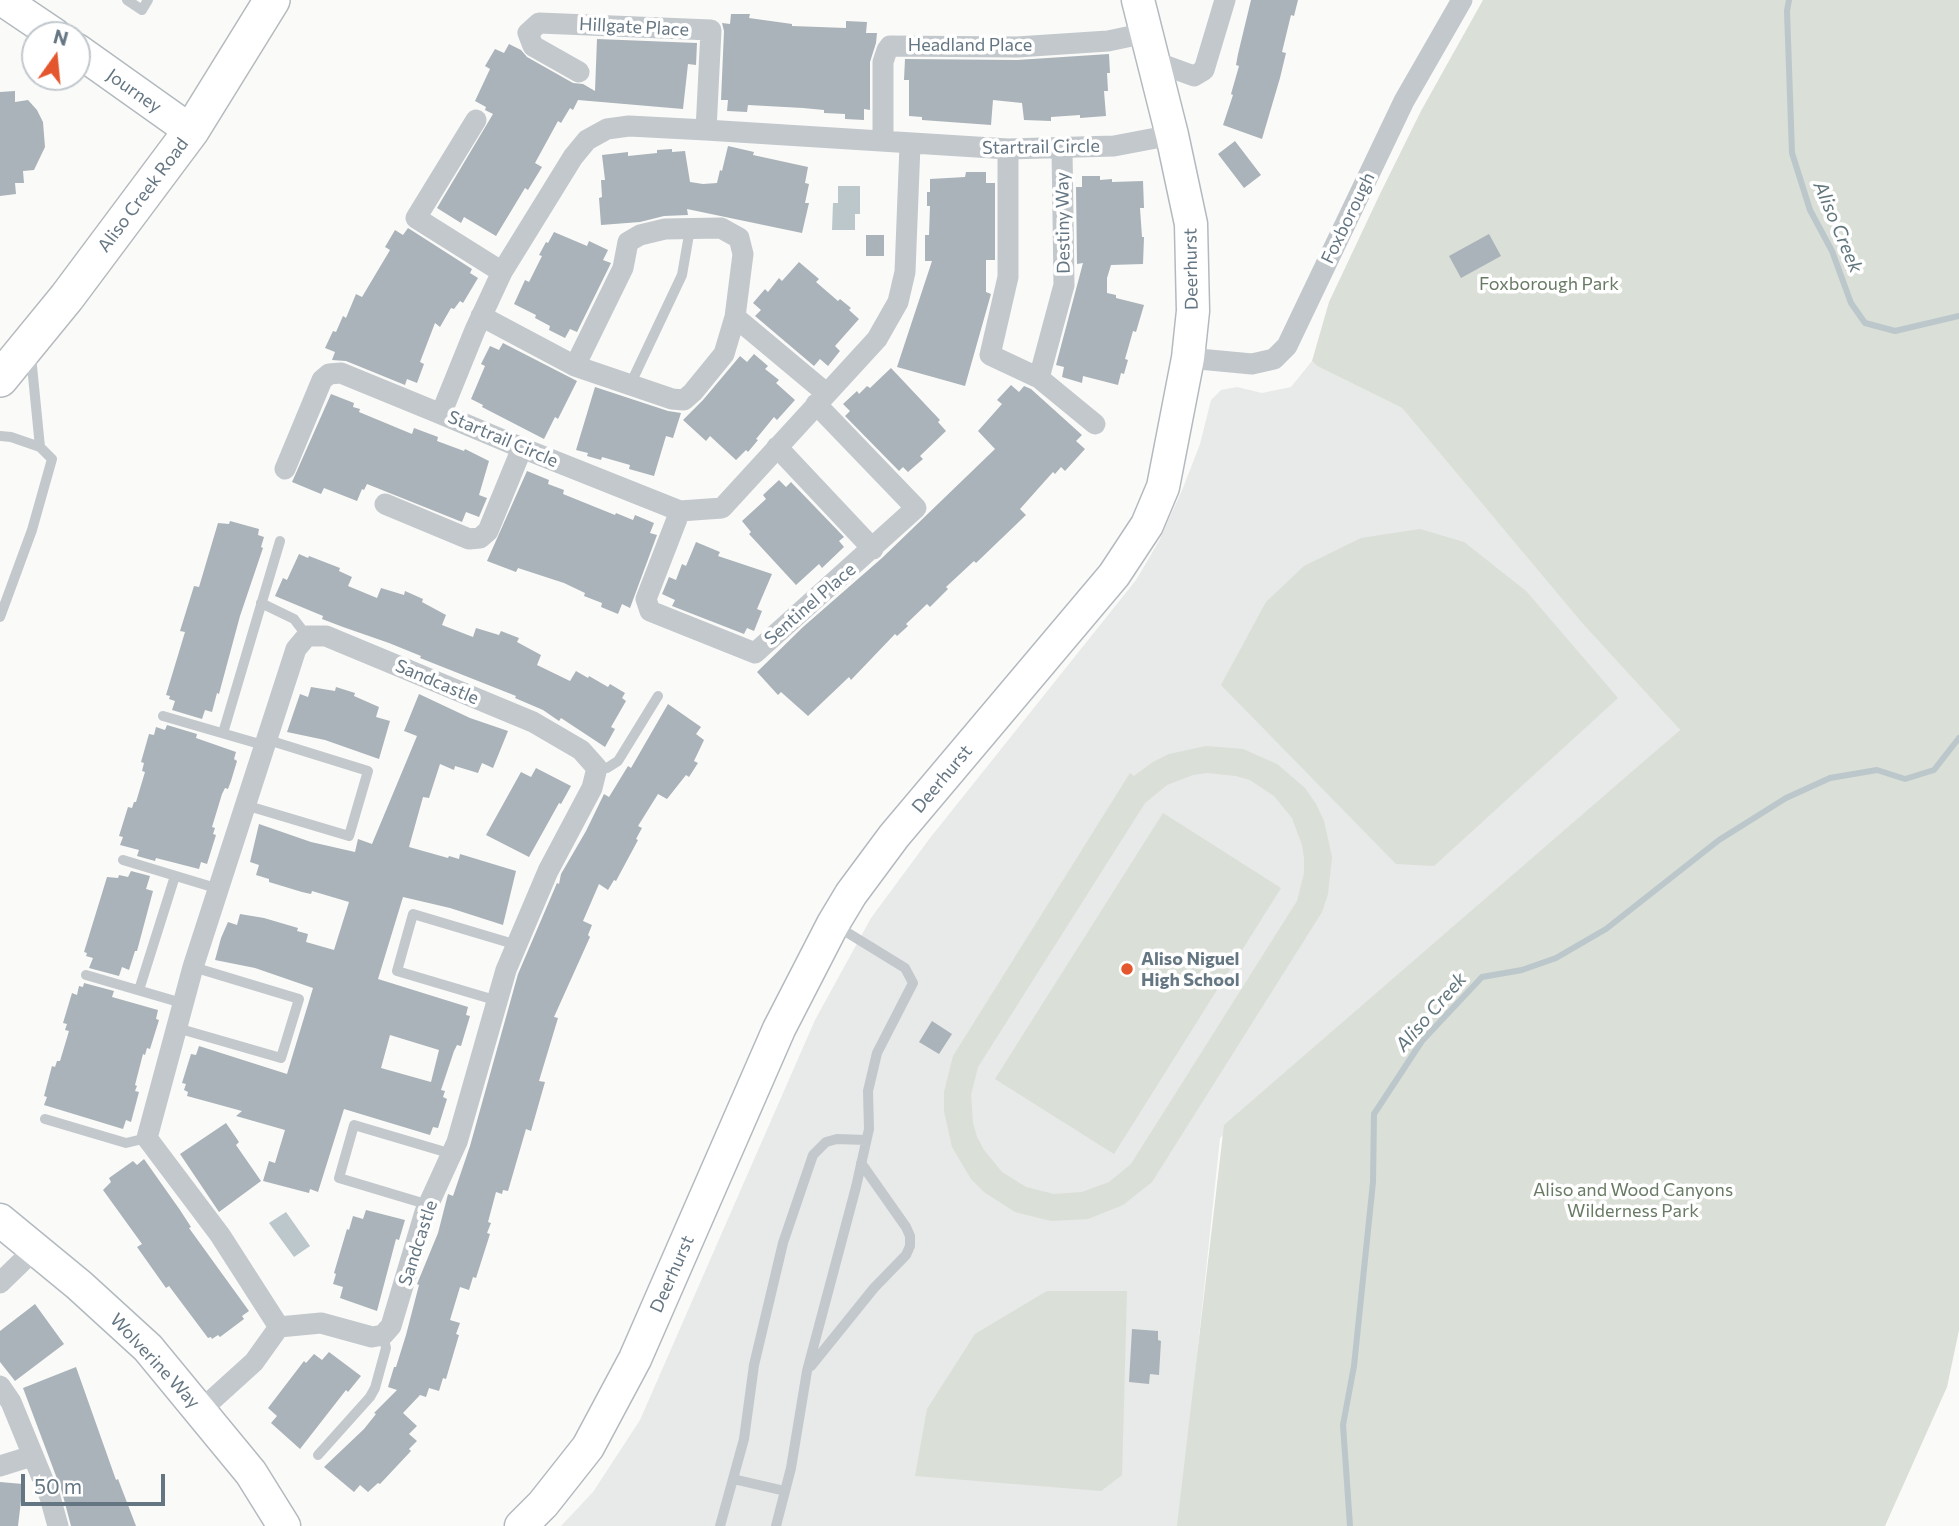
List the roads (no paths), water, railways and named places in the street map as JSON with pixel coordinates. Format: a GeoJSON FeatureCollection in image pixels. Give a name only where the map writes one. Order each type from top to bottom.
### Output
{"type":"FeatureCollection","features":[{"type":"Feature","properties":{"kind":"main road","name":"Aliso Creek Road"},"geometry":{"type":"LineString","coordinates":[[0,379],[191,131],[272,0]]}},
{"type":"Feature","properties":{"kind":"street"},"geometry":{"type":"LineString","coordinates":[[3,0],[34,21]]}},
{"type":"Feature","properties":{"kind":"street","name":"Deerhurst"},"geometry":{"type":"LineString","coordinates":[[521,1526],[543,1504],[588,1447],[635,1359],[779,1029],[851,894],[894,836],[1114,575],[1147,525],[1163,487],[1188,358],[1193,311],[1191,224],[1138,0]]}},
{"type":"Feature","properties":{"kind":"street"},"geometry":{"type":"LineString","coordinates":[[1149,47],[1194,76],[1205,70],[1225,0]]}},
{"type":"Feature","properties":{"kind":"street","name":"Foxborough"},"geometry":{"type":"LineString","coordinates":[[1188,358],[1252,364],[1274,359],[1287,346],[1404,101],[1462,0]]}},
{"type":"Feature","properties":{"kind":"street","name":"Hillgate Place"},"geometry":{"type":"LineString","coordinates":[[579,72],[533,46],[528,33],[539,23],[711,30],[706,130]]}},
{"type":"Feature","properties":{"kind":"street","name":"Headland Place"},"geometry":{"type":"LineString","coordinates":[[883,141],[883,62],[890,46],[1017,47],[1108,41],[1149,47]]}},
{"type":"Feature","properties":{"kind":"street","name":"Journey"},"geometry":{"type":"LineString","coordinates":[[91,60],[191,131]]}},
{"type":"Feature","properties":{"kind":"street"},"geometry":{"type":"LineString","coordinates":[[475,120],[416,218],[502,272]]}},
{"type":"Feature","properties":{"kind":"street","name":"Startrail Circle"},"geometry":{"type":"LineString","coordinates":[[910,145],[905,272],[898,302],[877,339],[722,508],[680,511],[441,414],[502,272],[573,157],[587,140],[607,129],[629,126],[1008,149],[1114,146],[1172,135]]}},
{"type":"Feature","properties":{"kind":"street"},"geometry":{"type":"LineString","coordinates":[[1008,149],[1008,277],[990,355],[1039,378],[1095,424]]}},
{"type":"Feature","properties":{"kind":"street","name":"Destiny Way"},"geometry":{"type":"LineString","coordinates":[[1039,378],[1064,285],[1062,149]]}},
{"type":"Feature","properties":{"kind":"street"},"geometry":{"type":"LineString","coordinates":[[481,316],[575,366],[672,399],[684,400],[724,354],[735,317],[743,254],[739,238],[721,228],[690,229],[653,232],[628,242],[623,268],[575,366]]}},
{"type":"Feature","properties":{"kind":"street"},"geometry":{"type":"LineString","coordinates":[[735,317],[821,399]]}},
{"type":"Feature","properties":{"kind":"street"},"geometry":{"type":"LineString","coordinates":[[285,469],[322,380],[329,374],[341,373],[441,414]]}},
{"type":"Feature","properties":{"kind":"street","name":"Sentinel Place"},"geometry":{"type":"LineString","coordinates":[[680,511],[646,599],[650,611],[755,653],[916,508],[821,399]]}},
{"type":"Feature","properties":{"kind":"street"},"geometry":{"type":"LineString","coordinates":[[777,447],[873,548]]}},
{"type":"Feature","properties":{"kind":"street"},"geometry":{"type":"LineString","coordinates":[[386,505],[468,539],[480,538],[488,531],[522,449]]}},
{"type":"Feature","properties":{"kind":"street"},"geometry":{"type":"LineString","coordinates":[[279,1327],[220,1235],[147,1138],[193,967],[264,742],[296,649],[307,636]]}},
{"type":"Feature","properties":{"kind":"street","name":"Sandcastle"},"geometry":{"type":"LineString","coordinates":[[307,636],[326,636],[533,722],[581,750],[597,768],[592,788],[548,871],[506,970],[457,1142],[429,1205],[391,1326],[383,1335]]}},
{"type":"Feature","properties":{"kind":"street","name":"Wolverine Way"},"geometry":{"type":"LineString","coordinates":[[0,1220],[36,1248],[148,1348],[251,1473],[284,1526]]}},
{"type":"Feature","properties":{"kind":"street"},"geometry":{"type":"LineString","coordinates":[[0,1283],[36,1248]]}},
{"type":"Feature","properties":{"kind":"street"},"geometry":{"type":"LineString","coordinates":[[201,1410],[254,1362],[279,1327],[321,1323],[372,1337],[383,1335]]}},
{"type":"Feature","properties":{"kind":"street"},"geometry":{"type":"LineString","coordinates":[[0,1386],[11,1402],[50,1497],[58,1526]]}},
{"type":"Feature","properties":{"kind":"street"},"geometry":{"type":"LineString","coordinates":[[0,1466],[32,1456]]}},
{"type":"Feature","properties":{"kind":"lane"},"geometry":{"type":"LineString","coordinates":[[127,0],[142,10],[148,0]]}},
{"type":"Feature","properties":{"kind":"lane"},"geometry":{"type":"LineString","coordinates":[[630,385],[682,275],[690,229]]}},
{"type":"Feature","properties":{"kind":"lane"},"geometry":{"type":"LineString","coordinates":[[30,342],[40,447]]}},
{"type":"Feature","properties":{"kind":"lane"},"geometry":{"type":"LineString","coordinates":[[0,436],[40,447],[52,459],[32,530],[0,617]]}},
{"type":"Feature","properties":{"kind":"lane"},"geometry":{"type":"LineString","coordinates":[[223,733],[280,541]]}},
{"type":"Feature","properties":{"kind":"lane"},"geometry":{"type":"LineString","coordinates":[[261,603],[294,619],[307,636]]}},
{"type":"Feature","properties":{"kind":"lane"},"geometry":{"type":"LineString","coordinates":[[597,768],[607,768],[618,761],[658,696]]}},
{"type":"Feature","properties":{"kind":"lane"},"geometry":{"type":"LineString","coordinates":[[163,716],[368,771],[349,836],[245,805]]}},
{"type":"Feature","properties":{"kind":"lane"},"geometry":{"type":"LineString","coordinates":[[123,860],[219,889]]}},
{"type":"Feature","properties":{"kind":"lane"},"geometry":{"type":"LineString","coordinates":[[139,990],[175,876]]}},
{"type":"Feature","properties":{"kind":"lane"},"geometry":{"type":"LineString","coordinates":[[498,1001],[397,971],[413,914],[517,945]]}},
{"type":"Feature","properties":{"kind":"lane"},"geometry":{"type":"LineString","coordinates":[[776,1526],[807,1371],[869,1129],[868,1091],[877,1053],[913,983],[905,968],[833,924]]}},
{"type":"Feature","properties":{"kind":"lane"},"geometry":{"type":"LineString","coordinates":[[177,1028],[281,1058],[299,999],[193,967]]}},
{"type":"Feature","properties":{"kind":"lane"},"geometry":{"type":"LineString","coordinates":[[86,975],[183,1003]]}},
{"type":"Feature","properties":{"kind":"lane"},"geometry":{"type":"LineString","coordinates":[[45,1119],[126,1143],[147,1138]]}},
{"type":"Feature","properties":{"kind":"lane"},"geometry":{"type":"LineString","coordinates":[[429,1205],[339,1178],[354,1125],[452,1154]]}},
{"type":"Feature","properties":{"kind":"lane"},"geometry":{"type":"LineString","coordinates":[[720,1526],[744,1439],[754,1365],[783,1243],[813,1155],[826,1142],[837,1139],[866,1140]]}},
{"type":"Feature","properties":{"kind":"lane"},"geometry":{"type":"LineString","coordinates":[[807,1371],[874,1288],[906,1255],[910,1246],[906,1227],[861,1163]]}},
{"type":"Feature","properties":{"kind":"lane"},"geometry":{"type":"LineString","coordinates":[[318,1455],[375,1388],[386,1348],[383,1335]]}},
{"type":"Feature","properties":{"kind":"lane"},"geometry":{"type":"LineString","coordinates":[[733,1479],[785,1491]]}},
{"type":"Feature","properties":{"kind":"waterway","name":"Aliso Creek"},"geometry":{"type":"LineString","coordinates":[[1789,0],[1787,11],[1792,153],[1810,210],[1832,251],[1851,303],[1865,323],[1895,331],[1959,316]]}},
{"type":"Feature","properties":{"kind":"waterway","name":"Aliso Creek"},"geometry":{"type":"LineString","coordinates":[[1350,1526],[1343,1425],[1354,1366],[1373,1182],[1374,1114],[1422,1041],[1482,977],[1522,970],[1556,958],[1606,929],[1719,840],[1786,798],[1830,778],[1877,770],[1905,779],[1934,770],[1959,738]]}},
{"type":"Feature","properties":{"kind":"place","name":"Aliso Niguel High School"},"geometry":{"type":"Point","coordinates":[1127,969]}},
{"type":"Feature","properties":{"kind":"park label","name":"Foxborough Park"},"geometry":{"type":"Point","coordinates":[1549,284]}},
{"type":"Feature","properties":{"kind":"park label","name":"Aliso and Wood Canyons Wilderness Park"},"geometry":{"type":"Point","coordinates":[1633,1200]}}]}
